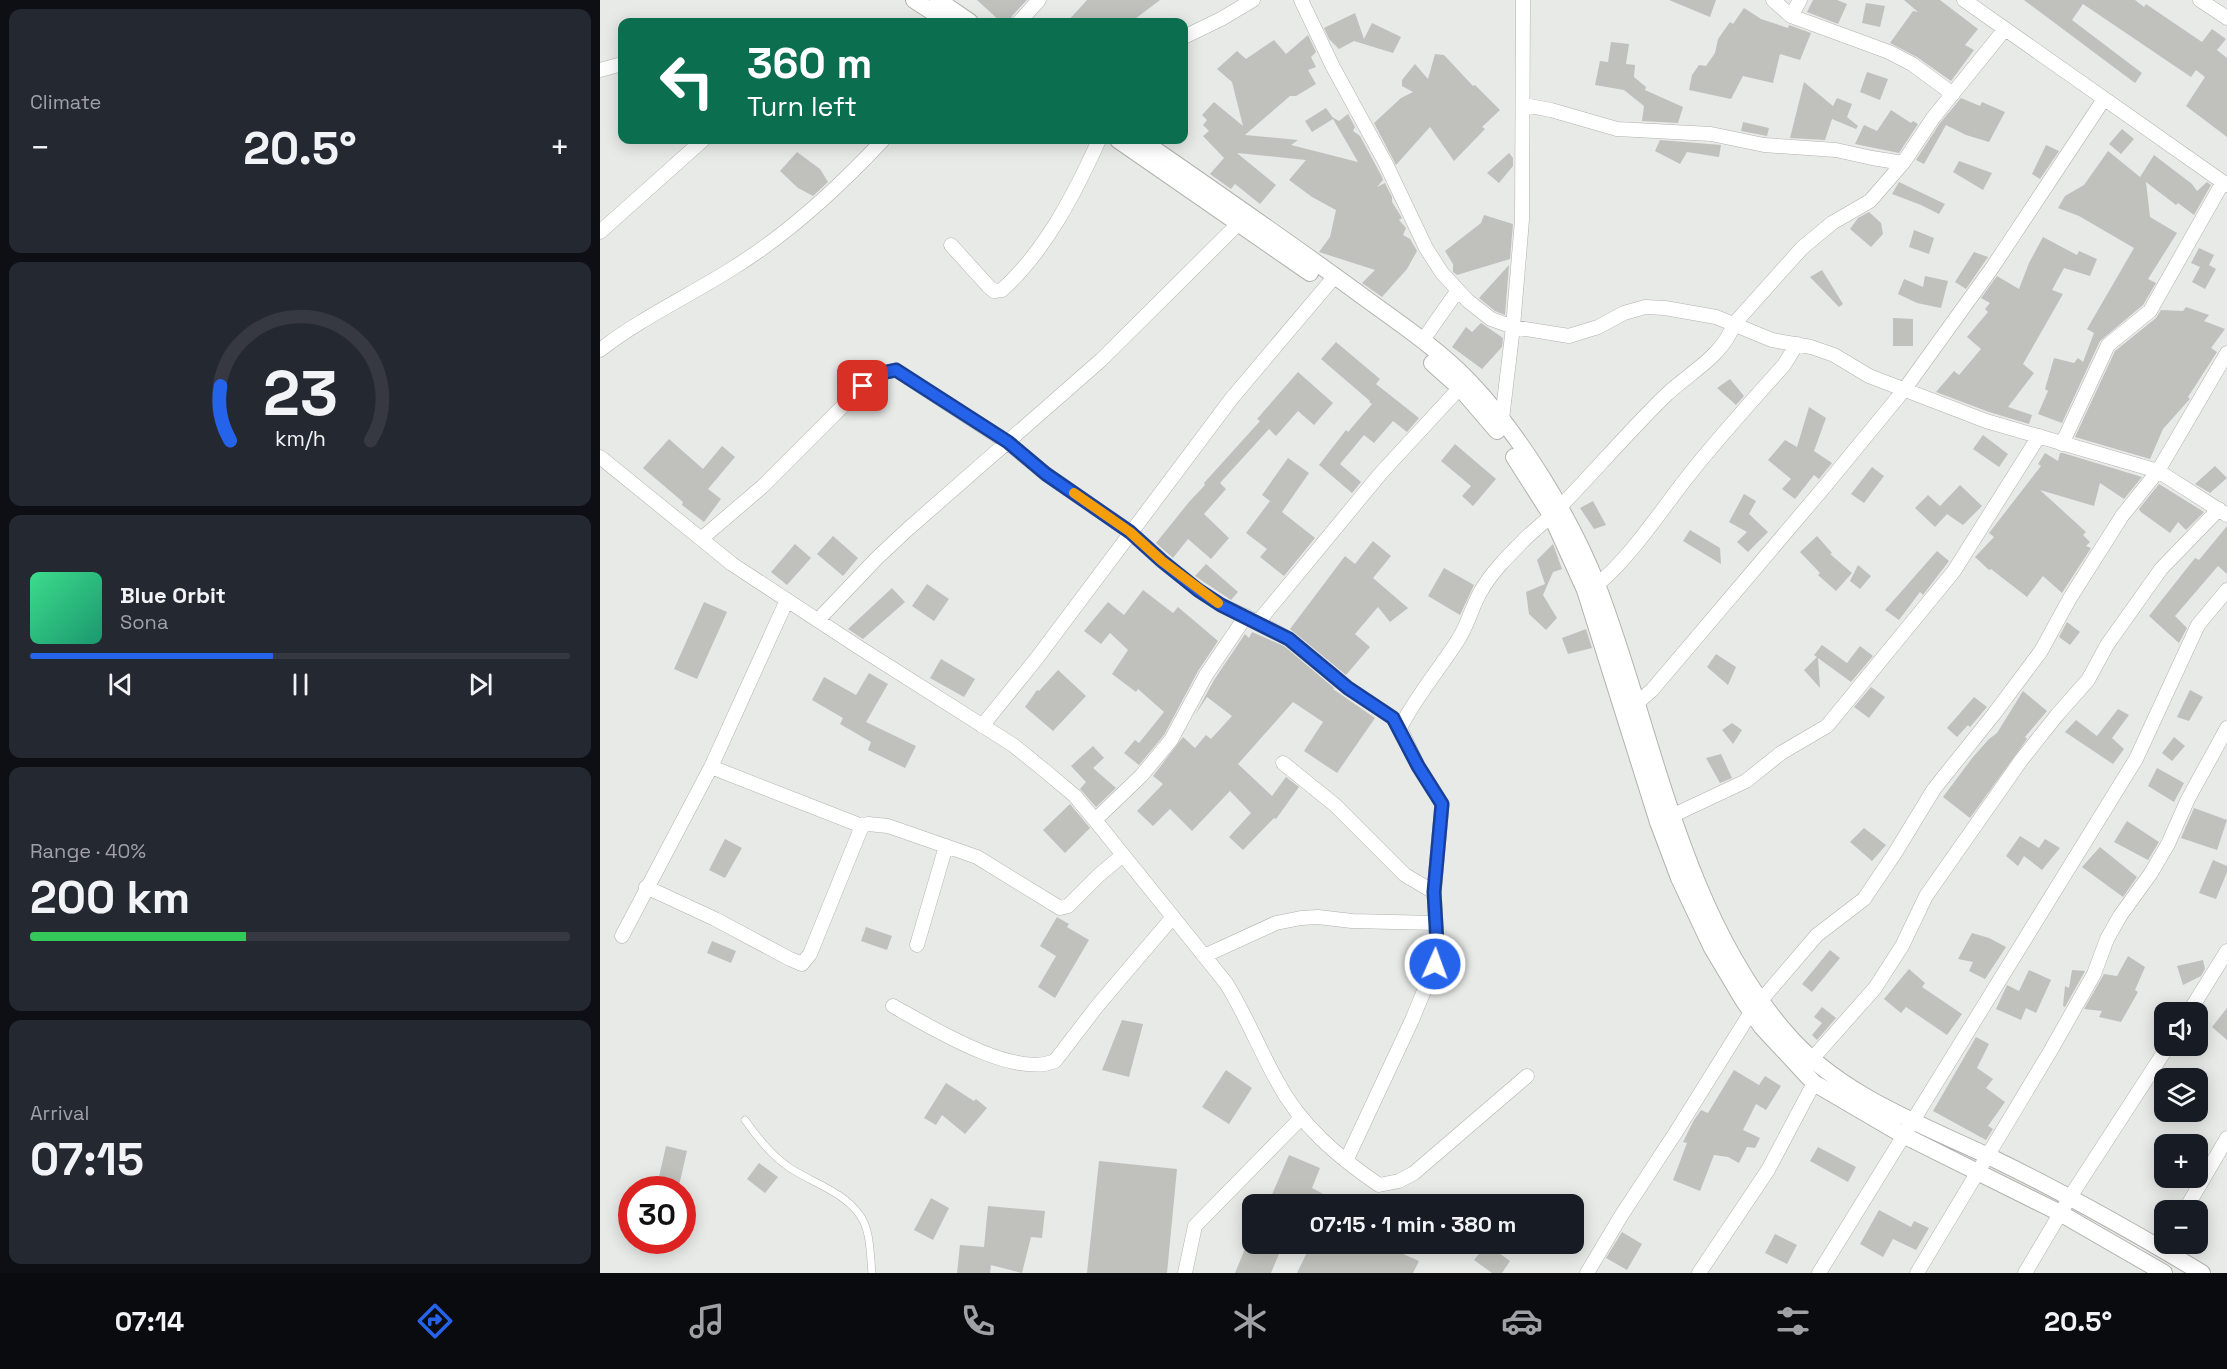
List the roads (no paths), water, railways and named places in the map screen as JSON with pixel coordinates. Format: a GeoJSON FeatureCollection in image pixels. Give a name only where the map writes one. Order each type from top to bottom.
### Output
{"type":"FeatureCollection","features":[{"type":"Feature","properties":{"kind":"street"},"geometry":{"type":"LineString","coordinates":[[914,0],[942,18]]}},
{"type":"Feature","properties":{"kind":"street"},"geometry":{"type":"LineString","coordinates":[[938,0],[964,18]]}},
{"type":"Feature","properties":{"kind":"street"},"geometry":{"type":"LineString","coordinates":[[1023,18],[1039,0]]}},
{"type":"Feature","properties":{"kind":"street"},"geometry":{"type":"LineString","coordinates":[[1188,35],[1253,0]]}},
{"type":"Feature","properties":{"kind":"street"},"geometry":{"type":"LineString","coordinates":[[1301,0],[1357,114],[1386,164],[1426,248],[1442,273],[1468,301],[1491,319],[1514,327],[1569,336],[1598,327],[1624,313],[1645,307],[1716,317],[1772,340],[1811,347],[1834,355],[1869,376],[1986,421],[2158,471],[2224,512],[2161,569],[2107,645],[2088,680],[2022,759],[1926,896],[1902,945],[1875,988],[1812,1059]]}},
{"type":"Feature","properties":{"kind":"street"},"geometry":{"type":"LineString","coordinates":[[1499,424],[1514,327],[1522,220],[1523,0]]}},
{"type":"Feature","properties":{"kind":"street"},"geometry":{"type":"LineString","coordinates":[[1773,0],[1791,16],[1889,52],[1912,64],[1953,94]]}},
{"type":"Feature","properties":{"kind":"street"},"geometry":{"type":"LineString","coordinates":[[1791,16],[1800,0]]}},
{"type":"Feature","properties":{"kind":"street"},"geometry":{"type":"LineString","coordinates":[[1964,0],[2225,184],[2150,311],[2108,345],[2062,444]]}},
{"type":"Feature","properties":{"kind":"street"},"geometry":{"type":"LineString","coordinates":[[2200,0],[2227,18]]}},
{"type":"Feature","properties":{"kind":"street"},"geometry":{"type":"LineString","coordinates":[[1400,728],[1423,687],[1445,660],[1460,636],[1482,589],[1524,540],[1556,511],[1633,427],[1669,392],[1716,354],[1731,334],[1734,324],[1802,248],[1832,223],[1870,201],[1903,162],[1921,134],[2005,29]]}},
{"type":"Feature","properties":{"kind":"street"},"geometry":{"type":"LineString","coordinates":[[600,70],[618,65]]}},
{"type":"Feature","properties":{"kind":"street"},"geometry":{"type":"LineString","coordinates":[[1636,704],[1652,690],[1904,390],[2035,205],[2104,99]]}},
{"type":"Feature","properties":{"kind":"street"},"geometry":{"type":"LineString","coordinates":[[1524,105],[1551,110],[1617,129],[1711,134],[1764,145],[1836,150],[1872,159],[1903,162]]}},
{"type":"Feature","properties":{"kind":"street"},"geometry":{"type":"LineString","coordinates":[[600,232],[699,144]]}},
{"type":"Feature","properties":{"kind":"street"},"geometry":{"type":"LineString","coordinates":[[600,350],[635,326],[759,251],[832,189],[879,144]]}},
{"type":"Feature","properties":{"kind":"street"},"geometry":{"type":"LineString","coordinates":[[951,245],[989,287],[994,291],[1002,290],[1047,238],[1096,144]]}},
{"type":"Feature","properties":{"kind":"street"},"geometry":{"type":"LineString","coordinates":[[1124,144],[1244,219]]}},
{"type":"Feature","properties":{"kind":"street"},"geometry":{"type":"LineString","coordinates":[[1146,144],[1244,219],[1331,281],[1423,340],[1499,424],[1556,511],[1597,585],[1636,704],[1665,819]]}},
{"type":"Feature","properties":{"kind":"street"},"geometry":{"type":"LineString","coordinates":[[818,620],[900,536],[1101,360],[1244,219]]}},
{"type":"Feature","properties":{"kind":"street"},"geometry":{"type":"LineString","coordinates":[[1331,281],[1416,349],[1464,383]]}},
{"type":"Feature","properties":{"kind":"street"},"geometry":{"type":"LineString","coordinates":[[982,726],[1043,649],[1232,398],[1331,281]]}},
{"type":"Feature","properties":{"kind":"street"},"geometry":{"type":"LineString","coordinates":[[1423,340],[1458,290]]}},
{"type":"Feature","properties":{"kind":"street"},"geometry":{"type":"LineString","coordinates":[[1597,585],[1614,571],[1642,538],[1687,478],[1784,365],[1797,344]]}},
{"type":"Feature","properties":{"kind":"street"},"geometry":{"type":"LineString","coordinates":[[1587,1273],[1621,1216],[1756,1007],[1817,935],[1864,899],[1934,789],[2041,651],[2070,598],[2122,516],[2158,471],[2227,353]]}},
{"type":"Feature","properties":{"kind":"street"},"geometry":{"type":"LineString","coordinates":[[701,539],[763,486],[863,386],[889,370],[896,370],[1008,442],[1046,474],[1130,532],[1198,590],[1221,605],[1289,639],[1348,688],[1393,718],[1418,766],[1442,804],[1434,892],[1437,943],[1435,964],[1412,1020],[1346,1161]]}},
{"type":"Feature","properties":{"kind":"street"},"geometry":{"type":"LineString","coordinates":[[1095,820],[1142,776],[1171,740],[1206,675],[1252,619],[1425,423],[1464,383]]}},
{"type":"Feature","properties":{"kind":"street"},"geometry":{"type":"LineString","coordinates":[[1665,819],[1746,781],[1781,753],[1827,726],[1954,571],[2039,436]]}},
{"type":"Feature","properties":{"kind":"street"},"geometry":{"type":"LineString","coordinates":[[600,457],[732,564],[1013,745],[1075,796],[1226,984],[1240,1006],[1277,1083],[1301,1118],[1330,1149],[1379,1185],[1399,1181],[1414,1173],[1527,1076]]}},
{"type":"Feature","properties":{"kind":"street"},"geometry":{"type":"LineString","coordinates":[[1556,511],[1665,819],[1693,870],[1756,1007],[1780,1048],[1814,1083],[1907,1129],[1978,1171],[2060,1213],[2156,1271]]}},
{"type":"Feature","properties":{"kind":"street"},"geometry":{"type":"LineString","coordinates":[[1819,1273],[2136,759],[2198,625],[2227,590]]}},
{"type":"Feature","properties":{"kind":"street"},"geometry":{"type":"LineString","coordinates":[[622,936],[711,767],[787,600]]}},
{"type":"Feature","properties":{"kind":"street"},"geometry":{"type":"LineString","coordinates":[[1917,1273],[2094,974],[2107,939],[2162,854],[2188,799],[2227,728]]}},
{"type":"Feature","properties":{"kind":"street"},"geometry":{"type":"LineString","coordinates":[[1282,763],[1335,805],[1405,874],[1434,892]]}},
{"type":"Feature","properties":{"kind":"street"},"geometry":{"type":"LineString","coordinates":[[711,767],[862,826],[868,824],[888,826],[977,857],[1060,908],[1064,908],[1124,855]]}},
{"type":"Feature","properties":{"kind":"street"},"geometry":{"type":"LineString","coordinates":[[646,887],[716,919],[802,964],[810,954],[862,826]]}},
{"type":"Feature","properties":{"kind":"street"},"geometry":{"type":"LineString","coordinates":[[917,945],[946,846]]}},
{"type":"Feature","properties":{"kind":"street"},"geometry":{"type":"LineString","coordinates":[[893,1006],[961,1044],[1022,1063],[1046,1065],[1055,1061],[1098,1005],[1172,918]]}},
{"type":"Feature","properties":{"kind":"street"},"geometry":{"type":"LineString","coordinates":[[1204,956],[1276,923],[1301,918],[1436,923]]}},
{"type":"Feature","properties":{"kind":"street"},"geometry":{"type":"LineString","coordinates":[[2195,1002],[2227,951]]}},
{"type":"Feature","properties":{"kind":"street"},"geometry":{"type":"LineString","coordinates":[[1756,1007],[1812,1059],[1907,1129],[1988,1156],[2154,1240]]}},
{"type":"Feature","properties":{"kind":"street"},"geometry":{"type":"LineString","coordinates":[[2025,1273],[2070,1197],[2162,1056]]}},
{"type":"Feature","properties":{"kind":"street"},"geometry":{"type":"LineString","coordinates":[[1699,1273],[1767,1170],[1814,1083]]}},
{"type":"Feature","properties":{"kind":"street"},"geometry":{"type":"LineString","coordinates":[[1185,1273],[1195,1226],[1301,1118]]}},
{"type":"Feature","properties":{"kind":"street"},"geometry":{"type":"LineString","coordinates":[[2192,1200],[2227,1138]]}},
{"type":"Feature","properties":{"kind":"street"},"geometry":{"type":"LineString","coordinates":[[2176,1254],[2202,1273]]}},
{"type":"Feature","properties":{"kind":"lane"},"geometry":{"type":"LineString","coordinates":[[745,1120],[765,1148],[803,1176],[838,1195],[860,1215],[866,1229],[873,1273]]}}]}
